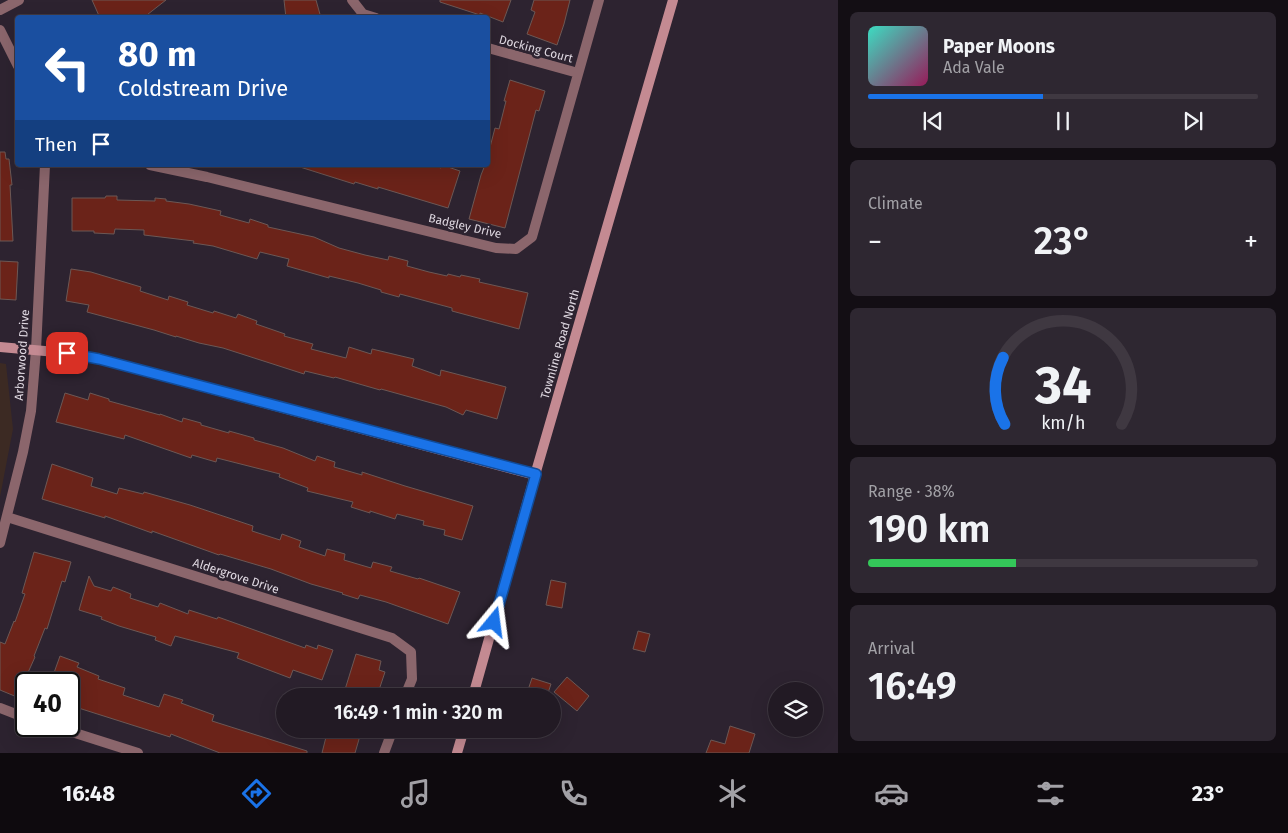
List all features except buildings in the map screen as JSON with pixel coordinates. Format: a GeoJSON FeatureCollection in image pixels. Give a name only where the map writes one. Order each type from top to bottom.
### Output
{"type":"FeatureCollection","features":[{"type":"Feature","properties":{"kind":"street"},"geometry":{"type":"LineString","coordinates":[[0,10],[19,0]]}},
{"type":"Feature","properties":{"kind":"street"},"geometry":{"type":"LineString","coordinates":[[352,0],[367,15]]}},
{"type":"Feature","properties":{"kind":"street","name":"Badgley Drive"},"geometry":{"type":"LineString","coordinates":[[160,167],[217,179],[496,248],[516,249],[532,237],[599,0]]}},
{"type":"Feature","properties":{"kind":"street","name":"Townline Road North"},"geometry":{"type":"LineString","coordinates":[[475,688],[673,0]]}},
{"type":"Feature","properties":{"kind":"street"},"geometry":{"type":"LineString","coordinates":[[0,30],[15,60]]}},
{"type":"Feature","properties":{"kind":"street","name":"Docking Court"},"geometry":{"type":"LineString","coordinates":[[490,49],[578,73]]}},
{"type":"Feature","properties":{"kind":"street","name":"Arborwood Drive"},"geometry":{"type":"LineString","coordinates":[[0,543],[31,412],[36,350],[44,167]]}},
{"type":"Feature","properties":{"kind":"street"},"geometry":{"type":"LineString","coordinates":[[0,347],[67,353],[99,359],[536,474]]}},
{"type":"Feature","properties":{"kind":"street","name":"Aldergrove Drive"},"geometry":{"type":"LineString","coordinates":[[7,517],[392,638],[411,652],[412,679],[408,688]]}},
{"type":"Feature","properties":{"kind":"street"},"geometry":{"type":"LineString","coordinates":[[0,708],[15,714]]}},
{"type":"Feature","properties":{"kind":"street"},"geometry":{"type":"LineString","coordinates":[[80,735],[138,753]]}},
{"type":"Feature","properties":{"kind":"street"},"geometry":{"type":"LineString","coordinates":[[384,753],[390,738]]}},
{"type":"Feature","properties":{"kind":"street"},"geometry":{"type":"LineString","coordinates":[[457,753],[461,738]]}},
{"type":"Feature","properties":{"kind":"shaded area"},"geometry":{"type":"Polygon","coordinates":[[[0,363],[6,364],[13,429],[0,497],[0,363]]]}},
{"type":"Feature","properties":{"kind":"route"},"geometry":{"type":"LineString","coordinates":[[67,353],[99,359],[536,474],[494,622]]}}]}
